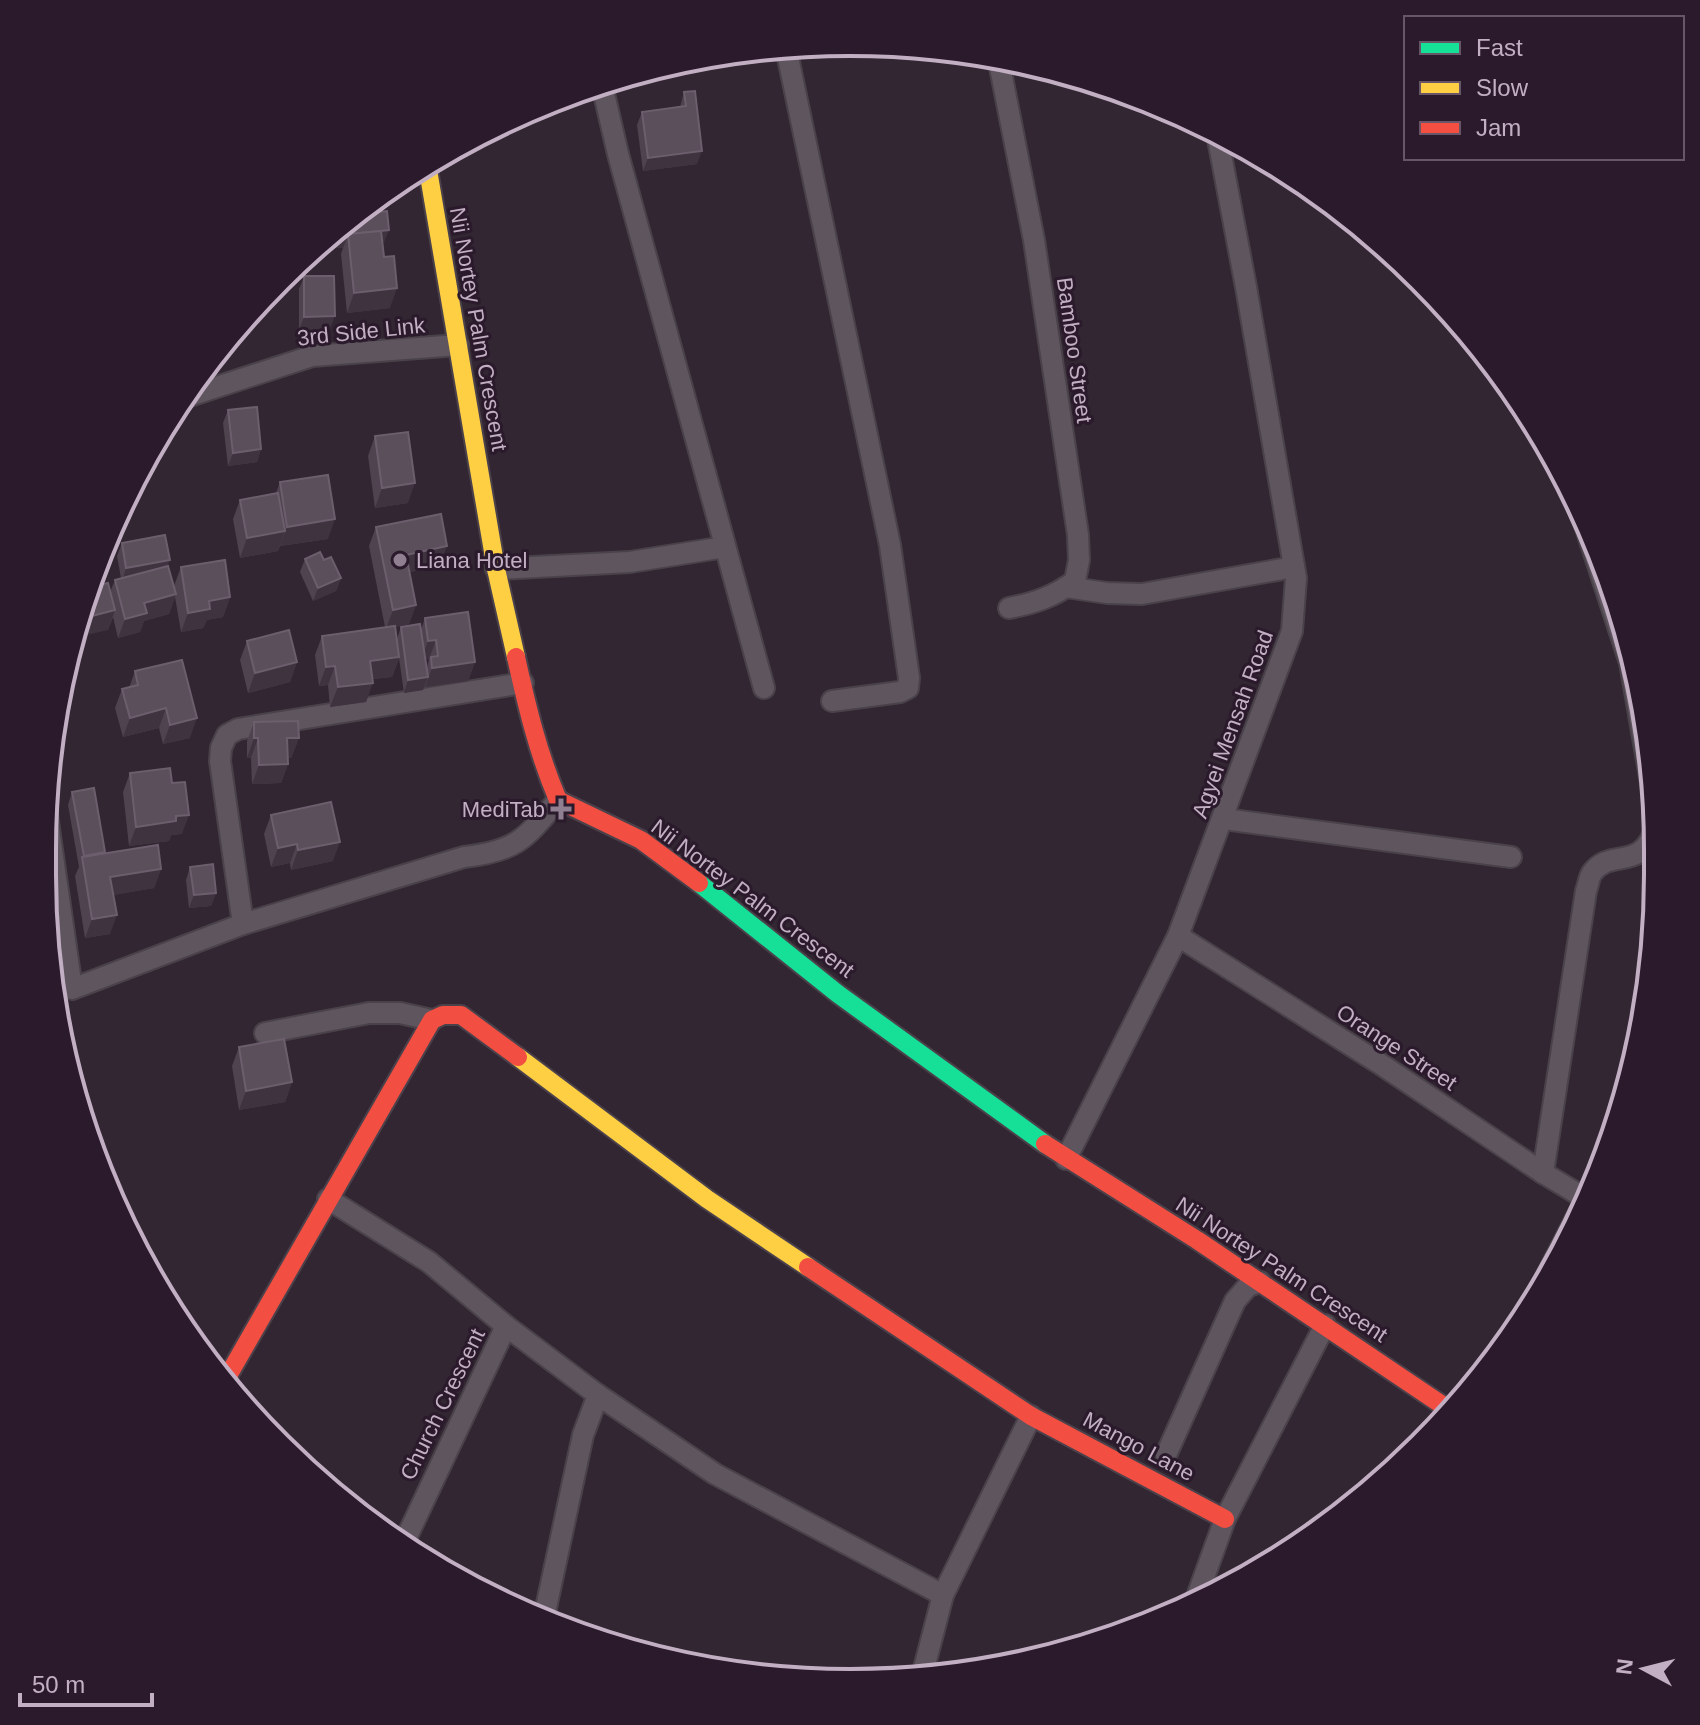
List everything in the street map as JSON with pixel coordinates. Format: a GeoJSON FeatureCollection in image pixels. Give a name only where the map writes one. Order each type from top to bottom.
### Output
{"type":"FeatureCollection","features":[{"type":"Feature","properties":{"kind":"street"},"geometry":{"type":"LineString","coordinates":[[788,59],[890,545],[909,678],[908,688],[900,692],[832,701]]}},
{"type":"Feature","properties":{"kind":"street","name":"Bamboo Street"},"geometry":{"type":"LineString","coordinates":[[1001,70],[1034,240],[1078,535],[1079,560],[1075,581],[1066,587]]}},
{"type":"Feature","properties":{"kind":"street"},"geometry":{"type":"LineString","coordinates":[[604,95],[764,688]]}},
{"type":"Feature","properties":{"kind":"street","name":"Agyei Mensah Road"},"geometry":{"type":"LineString","coordinates":[[1066,1159],[1178,936],[1292,631],[1296,578],[1220,148]]}},
{"type":"Feature","properties":{"kind":"street","name":"Nii Nortey Palm Crescent"},"geometry":{"type":"LineString","coordinates":[[429,177],[496,569],[541,761],[558,800],[641,840],[851,1003],[1066,1159],[1260,1282],[1442,1405]]}},
{"type":"Feature","properties":{"kind":"street","name":"3rd Side Link"},"geometry":{"type":"LineString","coordinates":[[202,392],[312,356],[458,345]]}},
{"type":"Feature","properties":{"kind":"street"},"geometry":{"type":"LineString","coordinates":[[496,569],[630,562],[725,547]]}},
{"type":"Feature","properties":{"kind":"street"},"geometry":{"type":"LineString","coordinates":[[1009,608],[1037,603],[1066,587],[1142,594],[1294,567]]}},
{"type":"Feature","properties":{"kind":"street"},"geometry":{"type":"LineString","coordinates":[[243,924],[220,761],[221,748],[227,735],[238,729],[523,683]]}},
{"type":"Feature","properties":{"kind":"street"},"geometry":{"type":"LineString","coordinates":[[56,879],[72,989],[243,924],[464,857],[495,854],[516,845],[558,800]]}},
{"type":"Feature","properties":{"kind":"street"},"geometry":{"type":"LineString","coordinates":[[1224,819],[1511,857]]}},
{"type":"Feature","properties":{"kind":"street"},"geometry":{"type":"LineString","coordinates":[[1543,1173],[1591,873],[1603,864],[1644,851]]}},
{"type":"Feature","properties":{"kind":"street","name":"Orange Street"},"geometry":{"type":"LineString","coordinates":[[1178,936],[1577,1193]]}},
{"type":"Feature","properties":{"kind":"street"},"geometry":{"type":"LineString","coordinates":[[231,1371],[432,1020],[400,1013],[369,1013],[265,1033]]}},
{"type":"Feature","properties":{"kind":"street","name":"Mango Lane"},"geometry":{"type":"LineString","coordinates":[[432,1020],[443,1015],[461,1015],[707,1199],[1031,1416],[1225,1519]]}},
{"type":"Feature","properties":{"kind":"street"},"geometry":{"type":"LineString","coordinates":[[328,1199],[429,1262],[506,1326],[598,1395],[715,1474],[943,1595]]}},
{"type":"Feature","properties":{"kind":"street"},"geometry":{"type":"LineString","coordinates":[[1166,1455],[1235,1301],[1248,1286],[1260,1282]]}},
{"type":"Feature","properties":{"kind":"street"},"geometry":{"type":"LineString","coordinates":[[1200,1587],[1225,1519],[1325,1325]]}},
{"type":"Feature","properties":{"kind":"street","name":"Church Crescent"},"geometry":{"type":"LineString","coordinates":[[408,1534],[506,1326]]}},
{"type":"Feature","properties":{"kind":"street"},"geometry":{"type":"LineString","coordinates":[[546,1609],[583,1435],[598,1395]]}},
{"type":"Feature","properties":{"kind":"street"},"geometry":{"type":"LineString","coordinates":[[925,1665],[943,1595],[1031,1416]]}},
{"type":"Feature","properties":{"kind":"building"},"geometry":{"type":"Polygon","coordinates":[[[695,91],[702,151],[648,158],[642,112],[686,106],[684,92],[695,91]]]}},
{"type":"Feature","properties":{"kind":"building"},"geometry":{"type":"Polygon","coordinates":[[[387,211],[389,230],[350,234],[367,220],[378,212],[387,211]]]}},
{"type":"Feature","properties":{"kind":"building"},"geometry":{"type":"Polygon","coordinates":[[[381,231],[384,257],[394,256],[397,288],[354,293],[350,234],[381,231]]]}},
{"type":"Feature","properties":{"kind":"building"},"geometry":{"type":"Polygon","coordinates":[[[304,276],[334,276],[335,316],[304,317],[304,276]]]}},
{"type":"Feature","properties":{"kind":"building"},"geometry":{"type":"Polygon","coordinates":[[[257,407],[261,449],[233,453],[228,410],[257,407]]]}},
{"type":"Feature","properties":{"kind":"building"},"geometry":{"type":"Polygon","coordinates":[[[408,432],[415,483],[382,488],[375,436],[408,432]]]}},
{"type":"Feature","properties":{"kind":"building"},"geometry":{"type":"Polygon","coordinates":[[[328,475],[335,519],[287,527],[280,482],[328,475]]]}},
{"type":"Feature","properties":{"kind":"building"},"geometry":{"type":"Polygon","coordinates":[[[278,493],[285,531],[247,538],[240,500],[278,493]]]}},
{"type":"Feature","properties":{"kind":"building"},"geometry":{"type":"Polygon","coordinates":[[[441,514],[447,546],[406,555],[416,605],[393,610],[376,527],[441,514]]]}},
{"type":"Feature","properties":{"kind":"building"},"geometry":{"type":"Polygon","coordinates":[[[165,535],[170,560],[126,568],[122,543],[165,535]]]}},
{"type":"Feature","properties":{"kind":"building"},"geometry":{"type":"Polygon","coordinates":[[[320,552],[324,560],[331,557],[341,578],[318,588],[305,559],[320,552]]]}},
{"type":"Feature","properties":{"kind":"building"},"geometry":{"type":"Polygon","coordinates":[[[225,560],[230,597],[209,601],[210,609],[188,613],[181,567],[225,560]]]}},
{"type":"Feature","properties":{"kind":"building"},"geometry":{"type":"Polygon","coordinates":[[[168,566],[176,594],[144,603],[147,613],[125,619],[115,580],[168,566]]]}},
{"type":"Feature","properties":{"kind":"building"},"geometry":{"type":"Polygon","coordinates":[[[108,583],[115,610],[92,616],[98,595],[102,584],[108,583]]]}},
{"type":"Feature","properties":{"kind":"building"},"geometry":{"type":"Polygon","coordinates":[[[468,612],[475,662],[432,668],[431,657],[438,656],[436,640],[428,641],[425,618],[468,612]]]}},
{"type":"Feature","properties":{"kind":"building"},"geometry":{"type":"Polygon","coordinates":[[[420,624],[428,677],[408,680],[401,627],[420,624]]]}},
{"type":"Feature","properties":{"kind":"building"},"geometry":{"type":"Polygon","coordinates":[[[395,626],[399,657],[370,661],[373,683],[338,687],[335,666],[326,667],[322,636],[395,626]]]}},
{"type":"Feature","properties":{"kind":"building"},"geometry":{"type":"Polygon","coordinates":[[[289,630],[297,662],[255,673],[247,641],[289,630]]]}},
{"type":"Feature","properties":{"kind":"building"},"geometry":{"type":"Polygon","coordinates":[[[182,660],[197,718],[170,725],[166,708],[130,718],[122,689],[138,685],[135,671],[182,660]]]}},
{"type":"Feature","properties":{"kind":"building"},"geometry":{"type":"Polygon","coordinates":[[[298,721],[299,738],[287,738],[288,764],[259,765],[254,722],[298,721]]]}},
{"type":"Feature","properties":{"kind":"building"},"geometry":{"type":"Polygon","coordinates":[[[170,768],[172,783],[185,782],[189,815],[176,816],[176,821],[136,827],[130,773],[170,768]]]}},
{"type":"Feature","properties":{"kind":"building"},"geometry":{"type":"Polygon","coordinates":[[[94,788],[105,852],[84,856],[72,792],[94,788]]]}},
{"type":"Feature","properties":{"kind":"building"},"geometry":{"type":"Polygon","coordinates":[[[331,802],[340,842],[298,850],[297,844],[278,848],[271,815],[331,802]]]}},
{"type":"Feature","properties":{"kind":"building"},"geometry":{"type":"Polygon","coordinates":[[[158,845],[161,869],[110,877],[117,915],[92,919],[82,857],[158,845]]]}},
{"type":"Feature","properties":{"kind":"building"},"geometry":{"type":"Polygon","coordinates":[[[213,864],[216,893],[194,895],[190,867],[213,864]]]}},
{"type":"Feature","properties":{"kind":"building"},"geometry":{"type":"Polygon","coordinates":[[[284,1039],[292,1082],[246,1091],[239,1047],[284,1039]]]}},
{"type":"Feature","properties":{"kind":"traffic: fast"},"geometry":{"type":"LineString","coordinates":[[699,883],[838,994],[1045,1144]]}},
{"type":"Feature","properties":{"kind":"traffic: slow"},"geometry":{"type":"LineString","coordinates":[[429,177],[496,569],[516,657]]}},
{"type":"Feature","properties":{"kind":"traffic: slow"},"geometry":{"type":"LineString","coordinates":[[518,1057],[707,1199],[808,1267]]}},
{"type":"Feature","properties":{"kind":"traffic: jam"},"geometry":{"type":"LineString","coordinates":[[516,657],[534,730],[558,800],[641,840],[699,883]]}},
{"type":"Feature","properties":{"kind":"traffic: jam"},"geometry":{"type":"LineString","coordinates":[[231,1371],[432,1020],[443,1015],[461,1015],[518,1057]]}},
{"type":"Feature","properties":{"kind":"traffic: jam"},"geometry":{"type":"LineString","coordinates":[[1045,1144],[1197,1240],[1442,1405]]}},
{"type":"Feature","properties":{"kind":"traffic: jam"},"geometry":{"type":"LineString","coordinates":[[808,1267],[1031,1416],[1225,1519]]}},
{"type":"Feature","properties":{"kind":"place","name":"Liana Hotel"},"geometry":{"type":"Point","coordinates":[400,560]}},
{"type":"Feature","properties":{"kind":"place","name":"MediTab"},"geometry":{"type":"Point","coordinates":[561,809]}}]}
